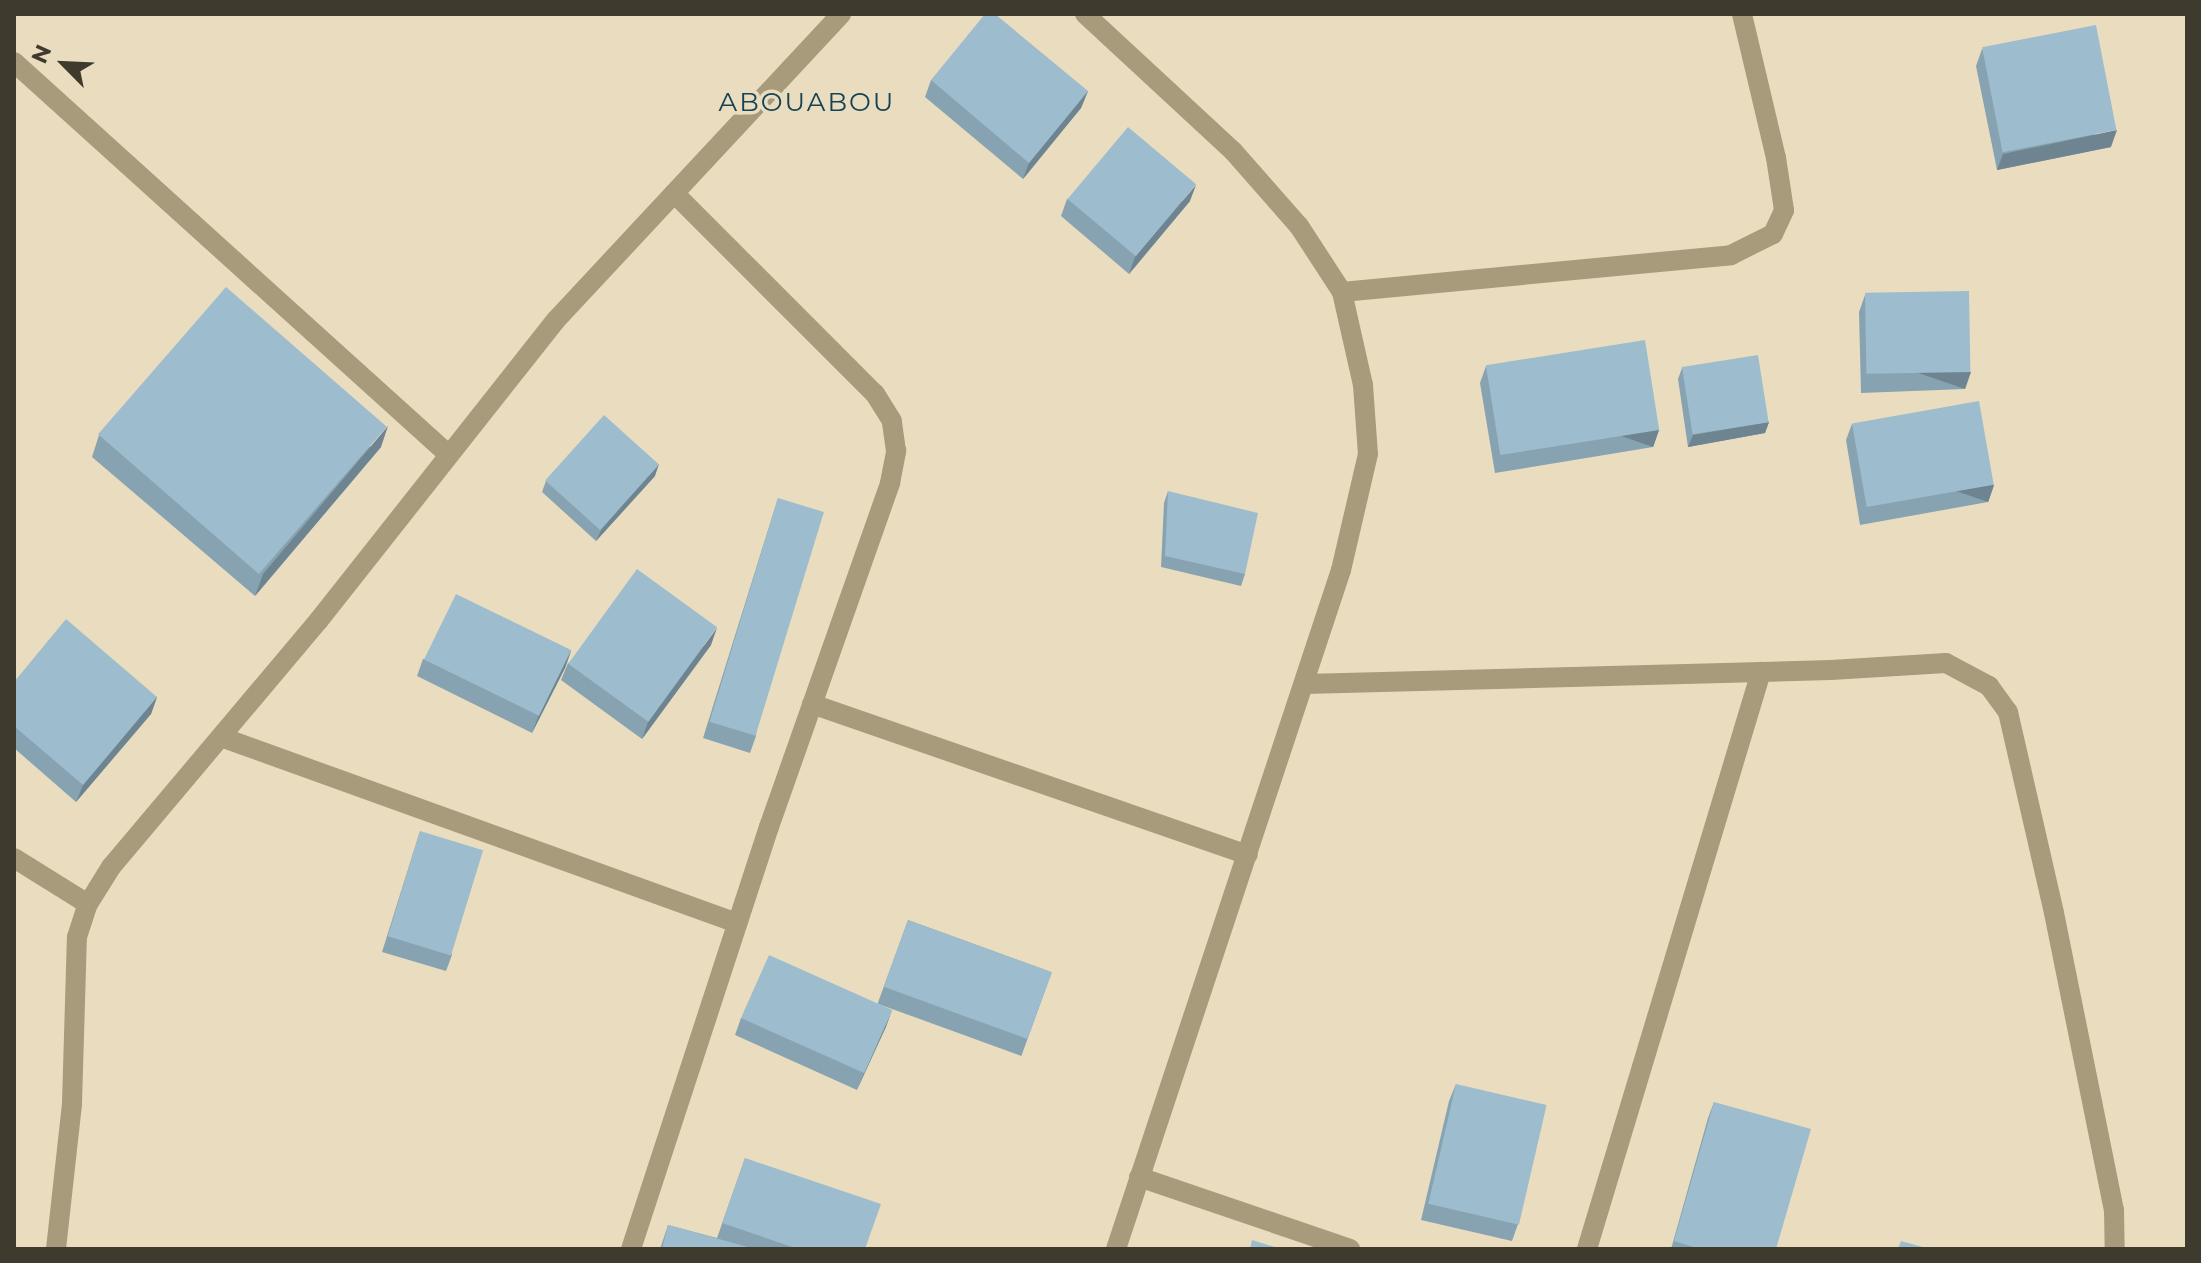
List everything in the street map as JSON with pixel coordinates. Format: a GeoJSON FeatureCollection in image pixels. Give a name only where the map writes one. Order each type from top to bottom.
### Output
{"type":"FeatureCollection","features":[{"type":"Feature","properties":{"kind":"street"},"geometry":{"type":"LineString","coordinates":[[56,1249],[72,1103],[77,937],[88,904],[111,867],[221,737],[556,320],[841,14]]}},
{"type":"Feature","properties":{"kind":"street"},"geometry":{"type":"LineString","coordinates":[[1085,14],[1233,151],[1299,226],[1342,292],[1363,385],[1368,454],[1341,570],[1305,684],[1116,1249]]}},
{"type":"Feature","properties":{"kind":"street"},"geometry":{"type":"LineString","coordinates":[[1342,292],[1731,255],[1773,234],[1784,210],[1742,14]]}},
{"type":"Feature","properties":{"kind":"street"},"geometry":{"type":"LineString","coordinates":[[14,62],[449,455]]}},
{"type":"Feature","properties":{"kind":"street"},"geometry":{"type":"LineString","coordinates":[[631,1249],[737,923],[890,483],[896,451],[892,421],[875,394],[674,193]]}},
{"type":"Feature","properties":{"kind":"street"},"geometry":{"type":"LineString","coordinates":[[1305,684],[1761,672],[1946,663],[1989,686],[2008,712],[2114,1210],[2115,1249]]}},
{"type":"Feature","properties":{"kind":"street"},"geometry":{"type":"LineString","coordinates":[[1587,1249],[1761,672]]}},
{"type":"Feature","properties":{"kind":"street"},"geometry":{"type":"LineString","coordinates":[[812,704],[1248,855]]}},
{"type":"Feature","properties":{"kind":"street"},"geometry":{"type":"LineString","coordinates":[[221,737],[737,923]]}},
{"type":"Feature","properties":{"kind":"street"},"geometry":{"type":"LineString","coordinates":[[14,858],[88,904]]}},
{"type":"Feature","properties":{"kind":"street"},"geometry":{"type":"LineString","coordinates":[[1139,1177],[1350,1249]]}},
{"type":"Feature","properties":{"kind":"building"},"geometry":{"type":"Polygon","coordinates":[[[985,14],[995,14],[1088,91],[1029,163],[931,80],[985,14]]]}},
{"type":"Feature","properties":{"kind":"building"},"geometry":{"type":"Polygon","coordinates":[[[2096,25],[2116,130],[2003,152],[1982,47],[2096,25]]]}},
{"type":"Feature","properties":{"kind":"building"},"geometry":{"type":"Polygon","coordinates":[[[1128,127],[1196,184],[1136,256],[1068,199],[1128,127]]]}},
{"type":"Feature","properties":{"kind":"building"},"geometry":{"type":"Polygon","coordinates":[[[226,287],[387,427],[259,574],[98,434],[226,287]]]}},
{"type":"Feature","properties":{"kind":"building"},"geometry":{"type":"Polygon","coordinates":[[[1969,291],[1970,372],[1866,374],[1865,293],[1969,291]]]}},
{"type":"Feature","properties":{"kind":"building"},"geometry":{"type":"Polygon","coordinates":[[[1645,340],[1659,430],[1500,455],[1486,365],[1645,340]]]}},
{"type":"Feature","properties":{"kind":"building"},"geometry":{"type":"Polygon","coordinates":[[[1758,355],[1769,422],[1693,434],[1682,367],[1758,355]]]}},
{"type":"Feature","properties":{"kind":"building"},"geometry":{"type":"Polygon","coordinates":[[[1979,401],[1994,485],[1867,507],[1852,423],[1979,401]]]}},
{"type":"Feature","properties":{"kind":"building"},"geometry":{"type":"Polygon","coordinates":[[[604,415],[659,465],[600,530],[545,480],[604,415]]]}},
{"type":"Feature","properties":{"kind":"building"},"geometry":{"type":"Polygon","coordinates":[[[1168,491],[1258,513],[1245,574],[1165,556],[1168,491]]]}},
{"type":"Feature","properties":{"kind":"building"},"geometry":{"type":"Polygon","coordinates":[[[778,498],[824,512],[755,736],[710,722],[778,498]]]}},
{"type":"Feature","properties":{"kind":"building"},"geometry":{"type":"Polygon","coordinates":[[[637,569],[717,627],[648,722],[568,664],[637,569]]]}},
{"type":"Feature","properties":{"kind":"building"},"geometry":{"type":"Polygon","coordinates":[[[456,594],[571,650],[539,716],[424,660],[456,594]]]}},
{"type":"Feature","properties":{"kind":"building"},"geometry":{"type":"Polygon","coordinates":[[[66,619],[157,697],[83,785],[14,726],[14,682],[66,619]]]}},
{"type":"Feature","properties":{"kind":"building"},"geometry":{"type":"Polygon","coordinates":[[[420,831],[483,850],[451,955],[388,936],[420,831]]]}},
{"type":"Feature","properties":{"kind":"building"},"geometry":{"type":"Polygon","coordinates":[[[908,920],[1052,972],[1027,1039],[884,987],[908,920]]]}},
{"type":"Feature","properties":{"kind":"building"},"geometry":{"type":"Polygon","coordinates":[[[769,955],[892,1010],[864,1073],[741,1018],[769,955]]]}},
{"type":"Feature","properties":{"kind":"building"},"geometry":{"type":"Polygon","coordinates":[[[1456,1084],[1547,1105],[1519,1225],[1428,1204],[1456,1084]]]}},
{"type":"Feature","properties":{"kind":"building"},"geometry":{"type":"Polygon","coordinates":[[[1714,1102],[1811,1129],[1776,1249],[1700,1249],[1674,1241],[1714,1102]]]}},
{"type":"Feature","properties":{"kind":"building"},"geometry":{"type":"Polygon","coordinates":[[[745,1158],[881,1204],[865,1249],[798,1249],[722,1223],[745,1158]]]}},
{"type":"Feature","properties":{"kind":"building"},"geometry":{"type":"Polygon","coordinates":[[[668,1225],[755,1249],[662,1249],[668,1225]]]}},
{"type":"Feature","properties":{"kind":"building"},"geometry":{"type":"Polygon","coordinates":[[[1252,1240],[1281,1249],[1250,1249],[1252,1240]]]}},
{"type":"Feature","properties":{"kind":"building"},"geometry":{"type":"Polygon","coordinates":[[[1901,1241],[1930,1249],[1898,1249],[1901,1241]]]}},
{"type":"Feature","properties":{"kind":"district","name":"ABOUABOU"},"geometry":{"type":"Point","coordinates":[807,103]}}]}
